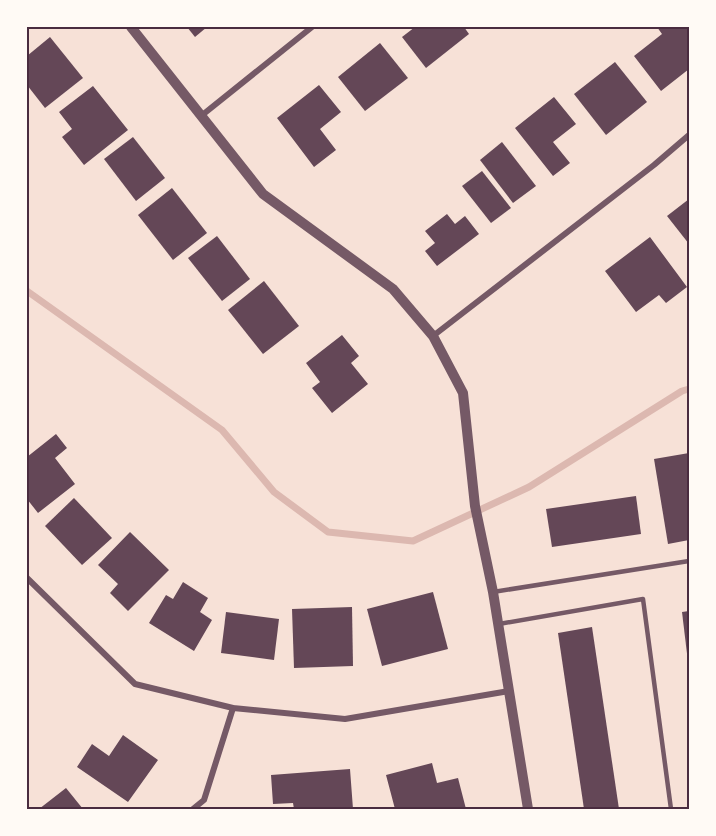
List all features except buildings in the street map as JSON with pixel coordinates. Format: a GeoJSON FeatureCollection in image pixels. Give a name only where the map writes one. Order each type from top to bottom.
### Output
{"type":"FeatureCollection","features":[{"type":"Feature","properties":{"kind":"street"},"geometry":{"type":"LineString","coordinates":[[131,27],[263,194],[393,289],[433,336],[463,393],[475,506],[493,592],[528,809]]}},
{"type":"Feature","properties":{"kind":"street"},"geometry":{"type":"LineString","coordinates":[[201,116],[312,27]]}},
{"type":"Feature","properties":{"kind":"street"},"geometry":{"type":"LineString","coordinates":[[433,336],[654,165],[689,135]]}},
{"type":"Feature","properties":{"kind":"street"},"geometry":{"type":"LineString","coordinates":[[27,578],[135,684],[233,708],[345,719],[509,691]]}},
{"type":"Feature","properties":{"kind":"street"},"geometry":{"type":"LineString","coordinates":[[193,809],[204,800],[233,708]]}},
{"type":"Feature","properties":{"kind":"lane"},"geometry":{"type":"LineString","coordinates":[[493,592],[689,561]]}},
{"type":"Feature","properties":{"kind":"lane"},"geometry":{"type":"LineString","coordinates":[[498,624],[643,599],[671,809]]}},
{"type":"Feature","properties":{"kind":"waterway"},"geometry":{"type":"LineString","coordinates":[[27,291],[222,430],[274,492],[328,532],[413,541],[529,487],[682,391],[689,389]]}}]}
